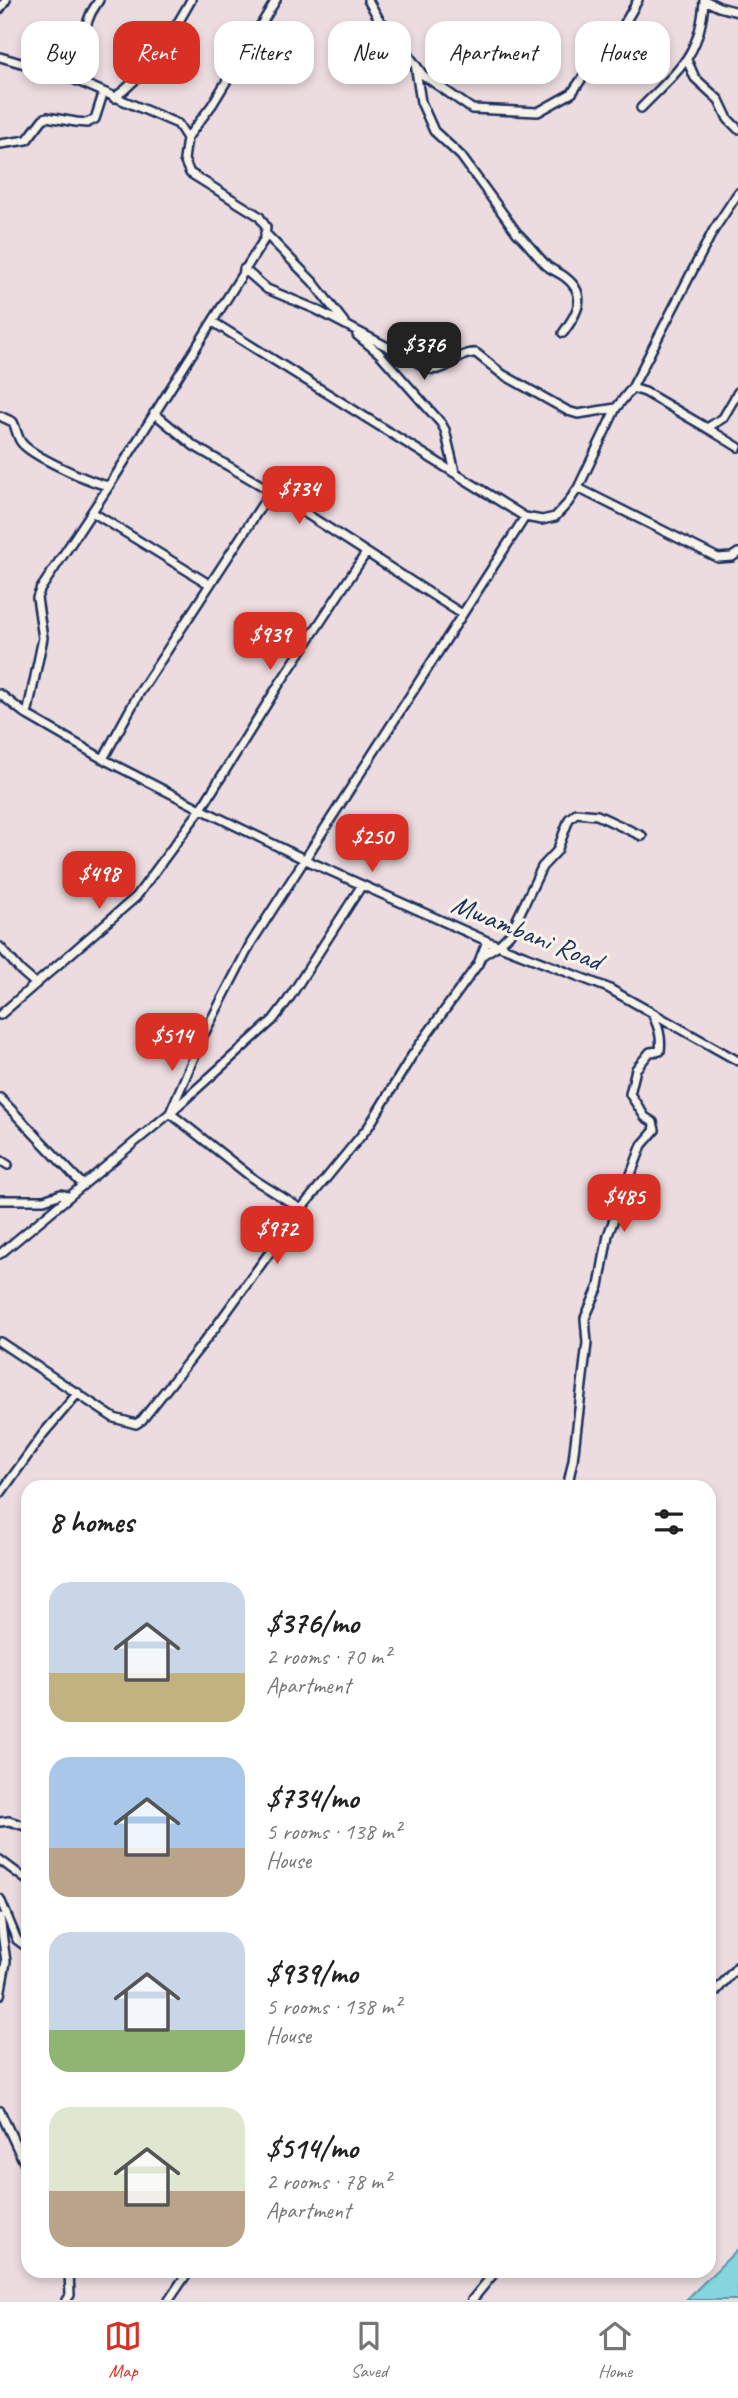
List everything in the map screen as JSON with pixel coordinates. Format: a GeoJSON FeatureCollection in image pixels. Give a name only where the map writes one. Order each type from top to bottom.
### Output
{"type":"FeatureCollection","features":[{"type":"Feature","properties":{"kind":"street"},"geometry":{"type":"LineString","coordinates":[[0,9],[6,0]]}},
{"type":"Feature","properties":{"kind":"street"},"geometry":{"type":"LineString","coordinates":[[88,21],[99,0]]}},
{"type":"Feature","properties":{"kind":"street"},"geometry":{"type":"LineString","coordinates":[[114,98],[131,86],[145,70],[170,36],[191,0]]}},
{"type":"Feature","properties":{"kind":"street"},"geometry":{"type":"LineString","coordinates":[[27,715],[43,638],[37,598],[265,239],[266,227],[260,216],[190,173],[184,160],[187,138],[212,105],[276,0]]}},
{"type":"Feature","properties":{"kind":"street"},"geometry":{"type":"LineString","coordinates":[[368,0],[380,21],[397,34],[423,75],[472,109],[538,112],[572,93],[602,49],[622,28],[638,0]]}},
{"type":"Feature","properties":{"kind":"street"},"geometry":{"type":"LineString","coordinates":[[641,107],[687,60],[703,20],[704,0],[719,8],[738,12]]}},
{"type":"Feature","properties":{"kind":"street"},"geometry":{"type":"LineString","coordinates":[[0,57],[21,63]]}},
{"type":"Feature","properties":{"kind":"street"},"geometry":{"type":"LineString","coordinates":[[687,60],[695,78],[719,100],[728,119],[738,129]]}},
{"type":"Feature","properties":{"kind":"street"},"geometry":{"type":"LineString","coordinates":[[415,64],[421,102],[433,131],[461,156],[517,233],[548,267],[570,282],[578,294],[576,316],[563,333]]}},
{"type":"Feature","properties":{"kind":"street"},"geometry":{"type":"LineString","coordinates":[[82,84],[178,124],[187,138]]}},
{"type":"Feature","properties":{"kind":"street"},"geometry":{"type":"LineString","coordinates":[[0,145],[27,140],[47,117],[76,122],[94,119],[103,94]]}},
{"type":"Feature","properties":{"kind":"street"},"geometry":{"type":"LineString","coordinates":[[213,322],[525,517],[542,520],[555,517],[578,488],[616,408],[632,388],[713,231],[738,193]]}},
{"type":"Feature","properties":{"kind":"street"},"geometry":{"type":"LineString","coordinates":[[265,233],[313,282],[346,325],[379,353],[441,423],[455,472]]}},
{"type":"Feature","properties":{"kind":"street"},"geometry":{"type":"LineString","coordinates":[[244,269],[267,289],[315,309],[435,371],[470,352],[476,353],[502,374],[568,411],[578,414],[616,408]]}},
{"type":"Feature","properties":{"kind":"street"},"geometry":{"type":"LineString","coordinates":[[632,388],[645,392],[738,447]]}},
{"type":"Feature","properties":{"kind":"street"},"geometry":{"type":"LineString","coordinates":[[707,428],[723,418],[738,392]]}},
{"type":"Feature","properties":{"kind":"street"},"geometry":{"type":"LineString","coordinates":[[154,414],[194,446],[271,491],[462,614]]}},
{"type":"Feature","properties":{"kind":"street"},"geometry":{"type":"LineString","coordinates":[[0,416],[13,422],[19,440],[40,457],[65,467],[85,480],[109,486]]}},
{"type":"Feature","properties":{"kind":"street"},"geometry":{"type":"LineString","coordinates":[[578,488],[718,558],[738,553]]}},
{"type":"Feature","properties":{"kind":"street"},"geometry":{"type":"LineString","coordinates":[[103,759],[138,695],[271,491]]}},
{"type":"Feature","properties":{"kind":"street"},"geometry":{"type":"LineString","coordinates":[[92,512],[209,584]]}},
{"type":"Feature","properties":{"kind":"street"},"geometry":{"type":"LineString","coordinates":[[170,1113],[203,1036],[251,943],[525,517]]}},
{"type":"Feature","properties":{"kind":"street"},"geometry":{"type":"LineString","coordinates":[[0,1015],[136,897],[201,809],[366,553]]}},
{"type":"Feature","properties":{"kind":"street","name":"Mwambani Road"},"geometry":{"type":"LineString","coordinates":[[0,694],[27,715],[103,759],[201,809],[306,860],[487,941],[608,988],[738,1061]]}},
{"type":"Feature","properties":{"kind":"street"},"geometry":{"type":"LineString","coordinates":[[481,956],[510,934],[542,867],[557,851],[569,819],[576,813],[597,815],[642,836]]}},
{"type":"Feature","properties":{"kind":"street"},"geometry":{"type":"LineString","coordinates":[[0,1254],[170,1113],[272,1020],[288,1000],[362,885]]}},
{"type":"Feature","properties":{"kind":"street"},"geometry":{"type":"LineString","coordinates":[[0,1342],[114,1418],[136,1424],[215,1328],[301,1209],[369,1126],[413,1054],[481,956],[487,941]]}},
{"type":"Feature","properties":{"kind":"street"},"geometry":{"type":"LineString","coordinates":[[0,947],[20,971],[36,984]]}},
{"type":"Feature","properties":{"kind":"street"},"geometry":{"type":"LineString","coordinates":[[569,1480],[587,1343],[585,1318],[599,1286],[608,1234],[642,1145],[655,1130],[653,1122],[645,1117],[630,1094],[641,1061],[649,1052],[660,1051],[661,1040],[652,1013]]}},
{"type":"Feature","properties":{"kind":"street"},"geometry":{"type":"LineString","coordinates":[[0,1098],[83,1185]]}},
{"type":"Feature","properties":{"kind":"street"},"geometry":{"type":"LineString","coordinates":[[170,1113],[255,1180],[301,1209]]}},
{"type":"Feature","properties":{"kind":"street"},"geometry":{"type":"LineString","coordinates":[[0,1160],[8,1165]]}},
{"type":"Feature","properties":{"kind":"street"},"geometry":{"type":"LineString","coordinates":[[0,1200],[44,1200],[61,1194],[68,1196]]}},
{"type":"Feature","properties":{"kind":"street"},"geometry":{"type":"LineString","coordinates":[[0,1493],[43,1434],[78,1393]]}},
{"type":"Feature","properties":{"kind":"street"},"geometry":{"type":"LineString","coordinates":[[0,1822],[9,1821],[21,1825]]}},
{"type":"Feature","properties":{"kind":"street"},"geometry":{"type":"LineString","coordinates":[[0,1860],[21,1876]]}},
{"type":"Feature","properties":{"kind":"street"},"geometry":{"type":"LineString","coordinates":[[0,1899],[17,1940],[21,1943]]}},
{"type":"Feature","properties":{"kind":"street"},"geometry":{"type":"LineString","coordinates":[[0,1917],[6,1962],[0,1995]]}},
{"type":"Feature","properties":{"kind":"street"},"geometry":{"type":"LineString","coordinates":[[716,1991],[738,1966]]}},
{"type":"Feature","properties":{"kind":"street"},"geometry":{"type":"LineString","coordinates":[[0,2110],[21,2156]]}},
{"type":"Feature","properties":{"kind":"street"},"geometry":{"type":"LineString","coordinates":[[66,2300],[70,2295],[69,2278]]}},
{"type":"Feature","properties":{"kind":"street"},"geometry":{"type":"LineString","coordinates":[[169,2300],[184,2278]]}},
{"type":"Feature","properties":{"kind":"street"},"geometry":{"type":"LineString","coordinates":[[472,2300],[490,2278]]}},
{"type":"Feature","properties":{"kind":"water"},"geometry":{"type":"Polygon","coordinates":[[[738,2249],[738,2300],[686,2300],[708,2278],[716,2278],[716,2271],[738,2249]]]}}]}
